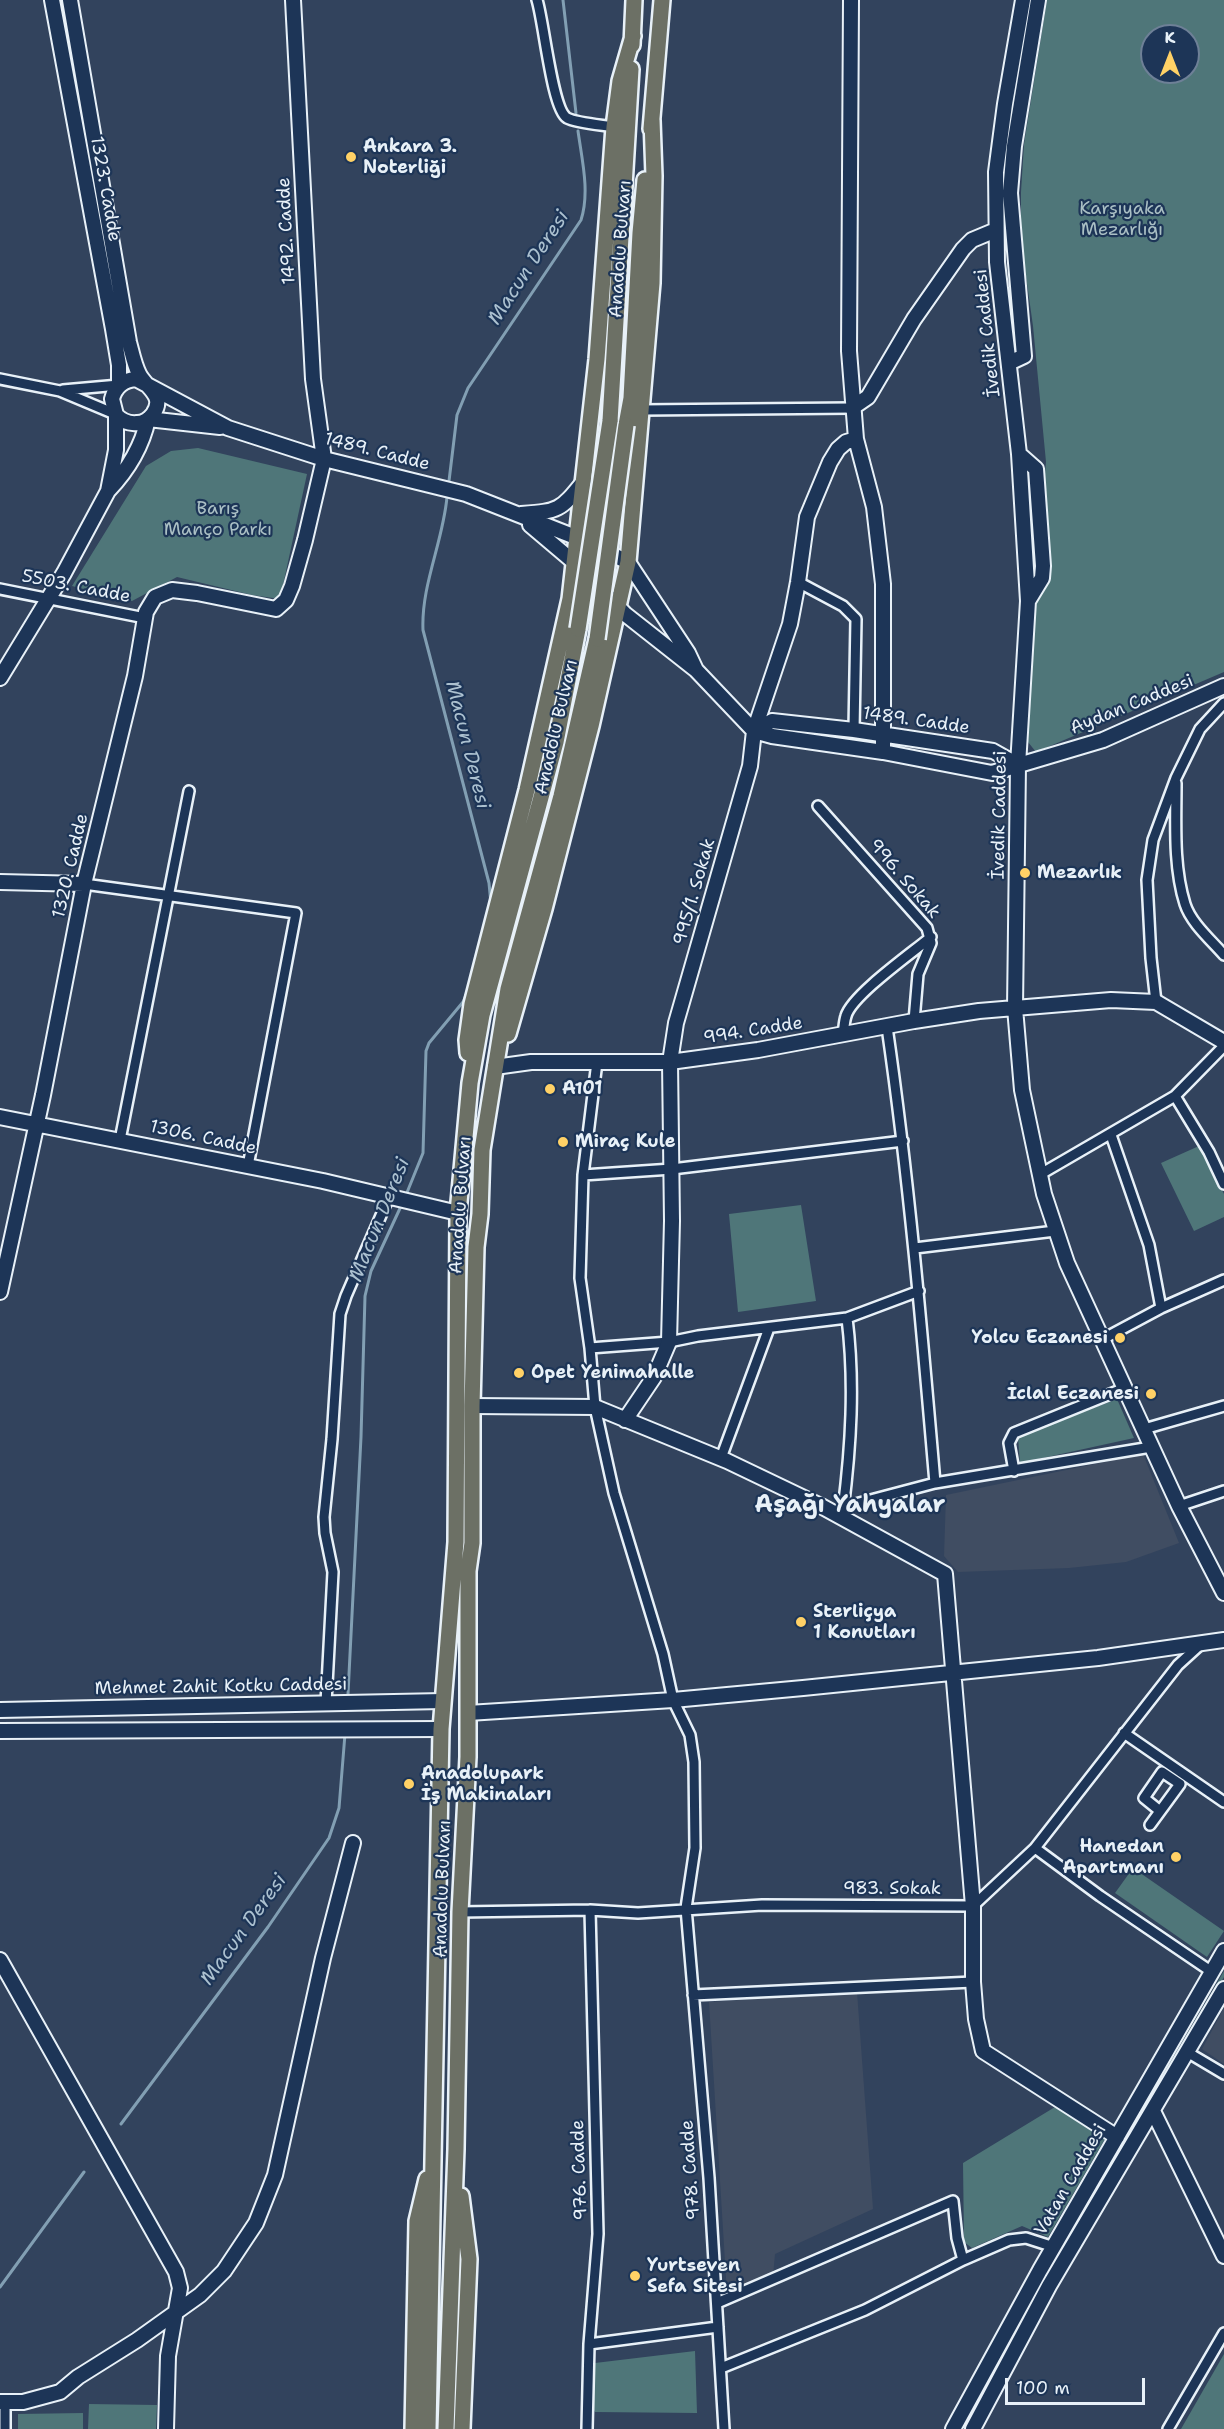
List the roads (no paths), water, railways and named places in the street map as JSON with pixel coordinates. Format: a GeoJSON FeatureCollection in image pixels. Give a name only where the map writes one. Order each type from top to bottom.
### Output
{"type":"FeatureCollection","features":[{"type":"Feature","properties":{"kind":"main road","name":"Anadolu Bulvarı"},"geometry":{"type":"LineString","coordinates":[[428,2429],[441,1728],[456,1542],[458,1213],[470,1083],[482,1015],[556,742],[578,629],[610,421],[634,0]]}},
{"type":"Feature","properties":{"kind":"main road","name":"Anadolu Bulvarı"},"geometry":{"type":"LineString","coordinates":[[446,2429],[456,2149],[460,1912],[468,1757],[476,1247],[480,1214],[482,1150],[508,989],[561,796],[597,639],[631,398],[640,233],[662,0]]}},
{"type":"Feature","properties":{"kind":"main road"},"geometry":{"type":"LineString","coordinates":[[470,1083],[467,1040],[472,1004],[527,790],[570,599],[602,301],[614,127],[620,81],[633,36]]}},
{"type":"Feature","properties":{"kind":"main road"},"geometry":{"type":"LineString","coordinates":[[495,1067],[512,1024],[547,898],[591,726],[628,562],[652,283],[654,176],[652,120]]}},
{"type":"Feature","properties":{"kind":"main road"},"geometry":{"type":"LineString","coordinates":[[456,2149],[469,2259],[462,2429]]}},
{"type":"Feature","properties":{"kind":"main road"},"geometry":{"type":"LineString","coordinates":[[413,2429],[417,2221],[434,2150]]}},
{"type":"Feature","properties":{"kind":"street","name":"1323. Cadde"},"geometry":{"type":"LineString","coordinates":[[52,0],[113,329],[119,365],[119,386]]}},
{"type":"Feature","properties":{"kind":"street"},"geometry":{"type":"LineString","coordinates":[[0,678],[49,598],[108,491],[124,474],[157,403],[154,390],[140,376],[127,332],[70,0]]}},
{"type":"Feature","properties":{"kind":"street","name":"1492. Cadde"},"geometry":{"type":"LineString","coordinates":[[293,0],[313,379],[324,459]]}},
{"type":"Feature","properties":{"kind":"street"},"geometry":{"type":"LineString","coordinates":[[537,0],[561,111],[571,120],[614,127]]}},
{"type":"Feature","properties":{"kind":"street"},"geometry":{"type":"LineString","coordinates":[[851,0],[849,351],[856,439],[874,507],[883,584],[883,752]]}},
{"type":"Feature","properties":{"kind":"street","name":"İvedik Caddesi"},"geometry":{"type":"LineString","coordinates":[[1023,0],[996,172],[998,262],[1019,454],[1036,469],[1042,555],[1042,578],[1028,601],[1018,765],[1015,1008],[1022,1090],[1039,1175],[1067,1263],[1179,1506],[1224,1593]]}},
{"type":"Feature","properties":{"kind":"street"},"geometry":{"type":"LineString","coordinates":[[1009,363],[1024,356],[1010,194],[1020,107],[1038,0]]}},
{"type":"Feature","properties":{"kind":"street"},"geometry":{"type":"LineString","coordinates":[[1005,104],[1020,107]]}},
{"type":"Feature","properties":{"kind":"street"},"geometry":{"type":"LineString","coordinates":[[642,410],[852,408],[868,397],[914,319],[963,249],[978,237],[996,230]]}},
{"type":"Feature","properties":{"kind":"street"},"geometry":{"type":"LineString","coordinates":[[998,262],[1014,260]]}},
{"type":"Feature","properties":{"kind":"street"},"geometry":{"type":"LineString","coordinates":[[0,379],[60,391],[116,414],[121,420],[134,424],[148,420]]}},
{"type":"Feature","properties":{"kind":"street"},"geometry":{"type":"LineString","coordinates":[[60,391],[119,386],[136,379],[150,385]]}},
{"type":"Feature","properties":{"kind":"street","name":"1489. Cadde"},"geometry":{"type":"LineString","coordinates":[[150,385],[228,428],[324,459],[466,494],[578,538],[628,562],[688,653],[696,670]]}},
{"type":"Feature","properties":{"kind":"street"},"geometry":{"type":"LineString","coordinates":[[108,491],[116,450],[116,414],[112,399],[119,386]]}},
{"type":"Feature","properties":{"kind":"street","name":"1489. Cadde"},"geometry":{"type":"LineString","coordinates":[[148,420],[228,428]]}},
{"type":"Feature","properties":{"kind":"street","name":"995/1. Sokak"},"geometry":{"type":"LineString","coordinates":[[669,1342],[672,1169],[670,1062],[676,1023],[750,766],[754,731],[790,624],[807,517],[830,462],[838,449],[846,442],[856,439]]}},
{"type":"Feature","properties":{"kind":"street"},"geometry":{"type":"LineString","coordinates":[[145,618],[155,597],[172,590],[276,609],[286,600],[305,540],[324,459]]}},
{"type":"Feature","properties":{"kind":"street"},"geometry":{"type":"LineString","coordinates":[[516,514],[548,512],[565,505],[584,482]]}},
{"type":"Feature","properties":{"kind":"street","name":"1489. Cadde"},"geometry":{"type":"LineString","coordinates":[[516,514],[575,563],[625,614],[696,670],[754,731],[992,773],[1018,765]]}},
{"type":"Feature","properties":{"kind":"street"},"geometry":{"type":"LineString","coordinates":[[798,582],[843,606],[856,619],[854,730]]}},
{"type":"Feature","properties":{"kind":"street","name":"5503. Cadde"},"geometry":{"type":"LineString","coordinates":[[0,589],[145,618]]}},
{"type":"Feature","properties":{"kind":"street","name":"1320. Cadde"},"geometry":{"type":"LineString","coordinates":[[0,1292],[37,1123],[84,884],[135,676],[145,618]]}},
{"type":"Feature","properties":{"kind":"street","name":"Aydan Caddesi"},"geometry":{"type":"LineString","coordinates":[[1018,765],[1103,740],[1224,686]]}},
{"type":"Feature","properties":{"kind":"street"},"geometry":{"type":"LineString","coordinates":[[1039,1175],[1175,1096],[1224,1044],[1156,1002],[1151,958],[1148,880],[1153,840],[1176,778],[1200,729],[1224,703]]}},
{"type":"Feature","properties":{"kind":"street","name":"1489. Cadde"},"geometry":{"type":"LineString","coordinates":[[754,731],[772,721],[854,730],[993,751],[1018,765]]}},
{"type":"Feature","properties":{"kind":"street"},"geometry":{"type":"LineString","coordinates":[[1176,778],[1178,856],[1185,905],[1203,932],[1224,955]]}},
{"type":"Feature","properties":{"kind":"street"},"geometry":{"type":"LineString","coordinates":[[120,1140],[189,791]]}},
{"type":"Feature","properties":{"kind":"street","name":"996. Sokak"},"geometry":{"type":"LineString","coordinates":[[818,806],[927,928],[931,937],[930,949],[918,974],[914,1021]]}},
{"type":"Feature","properties":{"kind":"street"},"geometry":{"type":"LineString","coordinates":[[0,882],[84,884],[296,913],[248,1166]]}},
{"type":"Feature","properties":{"kind":"street"},"geometry":{"type":"LineString","coordinates":[[843,1035],[846,1016],[851,1006],[871,986],[931,937]]}},
{"type":"Feature","properties":{"kind":"street","name":"994. Cadde"},"geometry":{"type":"LineString","coordinates":[[495,1067],[531,1062],[670,1062],[843,1035],[914,1021],[1015,1008],[1112,1000],[1156,1002]]}},
{"type":"Feature","properties":{"kind":"street"},"geometry":{"type":"LineString","coordinates":[[886,1027],[903,1141],[915,1248],[935,1484]]}},
{"type":"Feature","properties":{"kind":"street","name":"978. Cadde"},"geometry":{"type":"LineString","coordinates":[[597,1062],[583,1175],[580,1278],[590,1347],[595,1407],[614,1493],[663,1654],[673,1700],[690,1735],[694,1762],[694,1848],[686,1908],[709,2178],[724,2429]]}},
{"type":"Feature","properties":{"kind":"street"},"geometry":{"type":"LineString","coordinates":[[1175,1096],[1209,1152],[1224,1184]]}},
{"type":"Feature","properties":{"kind":"street","name":"1306. Cadde"},"geometry":{"type":"LineString","coordinates":[[0,1117],[248,1166],[458,1213]]}},
{"type":"Feature","properties":{"kind":"street"},"geometry":{"type":"LineString","coordinates":[[1111,1135],[1149,1245],[1161,1308]]}},
{"type":"Feature","properties":{"kind":"street"},"geometry":{"type":"LineString","coordinates":[[583,1175],[672,1169],[903,1141]]}},
{"type":"Feature","properties":{"kind":"street"},"geometry":{"type":"LineString","coordinates":[[326,1702],[333,1572],[324,1517],[332,1439],[340,1314],[346,1296],[398,1200]]}},
{"type":"Feature","properties":{"kind":"street"},"geometry":{"type":"LineString","coordinates":[[915,1248],[1055,1231]]}},
{"type":"Feature","properties":{"kind":"street"},"geometry":{"type":"LineString","coordinates":[[1103,1339],[1161,1308],[1224,1280]]}},
{"type":"Feature","properties":{"kind":"street"},"geometry":{"type":"LineString","coordinates":[[590,1347],[669,1342],[847,1318],[919,1291]]}},
{"type":"Feature","properties":{"kind":"street"},"geometry":{"type":"LineString","coordinates":[[843,1512],[851,1445],[851,1350],[847,1318]]}},
{"type":"Feature","properties":{"kind":"street"},"geometry":{"type":"LineString","coordinates":[[721,1458],[768,1328]]}},
{"type":"Feature","properties":{"kind":"street"},"geometry":{"type":"LineString","coordinates":[[625,1420],[654,1377],[669,1342]]}},
{"type":"Feature","properties":{"kind":"street"},"geometry":{"type":"LineString","coordinates":[[1014,1471],[1010,1443],[1011,1436],[1017,1431],[1125,1389]]}},
{"type":"Feature","properties":{"kind":"street"},"geometry":{"type":"LineString","coordinates":[[472,1406],[595,1407],[721,1458],[843,1512],[945,1574],[973,1906],[973,1982],[976,2019],[983,2051],[1118,2137]]}},
{"type":"Feature","properties":{"kind":"street"},"geometry":{"type":"LineString","coordinates":[[1144,1429],[1224,1407]]}},
{"type":"Feature","properties":{"kind":"street"},"geometry":{"type":"LineString","coordinates":[[843,1512],[935,1484],[1151,1447]]}},
{"type":"Feature","properties":{"kind":"street"},"geometry":{"type":"LineString","coordinates":[[1179,1506],[1224,1491]]}},
{"type":"Feature","properties":{"kind":"street"},"geometry":{"type":"LineString","coordinates":[[468,1713],[673,1700],[1098,1658],[1224,1640]]}},
{"type":"Feature","properties":{"kind":"street"},"geometry":{"type":"LineString","coordinates":[[973,1906],[1035,1848],[1178,1665],[1202,1642]]}},
{"type":"Feature","properties":{"kind":"street","name":"Mehmet Zahit Kotku Caddesi"},"geometry":{"type":"LineString","coordinates":[[0,1710],[443,1701]]}},
{"type":"Feature","properties":{"kind":"street"},"geometry":{"type":"LineString","coordinates":[[0,1731],[441,1728]]}},
{"type":"Feature","properties":{"kind":"street"},"geometry":{"type":"LineString","coordinates":[[1124,1733],[1224,1802]]}},
{"type":"Feature","properties":{"kind":"street"},"geometry":{"type":"LineString","coordinates":[[1150,1825],[1160,1811]]}},
{"type":"Feature","properties":{"kind":"street"},"geometry":{"type":"LineString","coordinates":[[5,2429],[3,2402],[23,2402],[60,2392],[78,2377],[177,2312],[200,2295],[224,2271],[256,2223],[267,2199],[323,1958],[353,1843]]}},
{"type":"Feature","properties":{"kind":"street"},"geometry":{"type":"LineString","coordinates":[[1035,1848],[1100,1896],[1212,1972]]}},
{"type":"Feature","properties":{"kind":"street","name":"983. Sokak"},"geometry":{"type":"LineString","coordinates":[[460,1912],[590,1910],[638,1913],[686,1908],[762,1905],[973,1906]]}},
{"type":"Feature","properties":{"kind":"street","name":"976. Cadde"},"geometry":{"type":"LineString","coordinates":[[587,2429],[589,2344],[598,2234],[590,1910]]}},
{"type":"Feature","properties":{"kind":"street","name":"Vatan Caddesi"},"geometry":{"type":"LineString","coordinates":[[953,2429],[1054,2247],[1224,1952]]}},
{"type":"Feature","properties":{"kind":"street"},"geometry":{"type":"LineString","coordinates":[[0,1960],[176,2272],[180,2288],[168,2356],[166,2429]]}},
{"type":"Feature","properties":{"kind":"street"},"geometry":{"type":"LineString","coordinates":[[693,1995],[973,1982]]}},
{"type":"Feature","properties":{"kind":"street","name":"Vatan Caddesi"},"geometry":{"type":"LineString","coordinates":[[973,2429],[1049,2286],[1224,1989]]}},
{"type":"Feature","properties":{"kind":"street"},"geometry":{"type":"LineString","coordinates":[[1187,2052],[1224,2074]]}},
{"type":"Feature","properties":{"kind":"street"},"geometry":{"type":"LineString","coordinates":[[1153,2111],[1223,2251]]}},
{"type":"Feature","properties":{"kind":"street"},"geometry":{"type":"LineString","coordinates":[[717,2303],[953,2202],[957,2238],[963,2260]]}},
{"type":"Feature","properties":{"kind":"street"},"geometry":{"type":"LineString","coordinates":[[721,2368],[865,2310],[963,2260],[1017,2238],[1026,2238],[1054,2247]]}},
{"type":"Feature","properties":{"kind":"street"},"geometry":{"type":"LineString","coordinates":[[589,2344],[718,2327]]}},
{"type":"Feature","properties":{"kind":"street"},"geometry":{"type":"LineString","coordinates":[[1168,2429],[1224,2333]]}},
{"type":"Feature","properties":{"kind":"waterway","name":"Macun Deresi"},"geometry":{"type":"LineString","coordinates":[[563,0],[576,113]]}},
{"type":"Feature","properties":{"kind":"waterway","name":"Macun Deresi"},"geometry":{"type":"LineString","coordinates":[[449,481],[457,415],[468,388],[581,220],[585,187],[578,131]]}},
{"type":"Feature","properties":{"kind":"waterway","name":"Macun Deresi"},"geometry":{"type":"LineString","coordinates":[[447,497],[425,597],[423,630],[489,883],[491,904]]}},
{"type":"Feature","properties":{"kind":"waterway","name":"Macun Deresi"},"geometry":{"type":"LineString","coordinates":[[406,1195],[423,1153],[426,1051],[429,1043],[463,1002],[469,988]]}},
{"type":"Feature","properties":{"kind":"waterway","name":"Macun Deresi"},"geometry":{"type":"LineString","coordinates":[[348,1694],[361,1437],[365,1296],[371,1271],[402,1204]]}},
{"type":"Feature","properties":{"kind":"waterway","name":"Macun Deresi"},"geometry":{"type":"LineString","coordinates":[[121,2124],[268,1927],[329,1838],[339,1808],[345,1734]]}},
{"type":"Feature","properties":{"kind":"waterway","name":"Macun Deresi"},"geometry":{"type":"LineString","coordinates":[[0,2287],[84,2172]]}},
{"type":"Feature","properties":{"kind":"place","name":"Ankara 3. Noterliği"},"geometry":{"type":"Point","coordinates":[351,157]}},
{"type":"Feature","properties":{"kind":"place","name":"Mezarlık"},"geometry":{"type":"Point","coordinates":[1025,873]}},
{"type":"Feature","properties":{"kind":"place","name":"A101"},"geometry":{"type":"Point","coordinates":[550,1089]}},
{"type":"Feature","properties":{"kind":"place","name":"Miraç Kule"},"geometry":{"type":"Point","coordinates":[563,1142]}},
{"type":"Feature","properties":{"kind":"place","name":"Yolcu Eczanesi"},"geometry":{"type":"Point","coordinates":[1120,1338]}},
{"type":"Feature","properties":{"kind":"place","name":"Opet Yenimahalle"},"geometry":{"type":"Point","coordinates":[519,1373]}},
{"type":"Feature","properties":{"kind":"place","name":"İclal Eczanesi"},"geometry":{"type":"Point","coordinates":[1151,1394]}},
{"type":"Feature","properties":{"kind":"place","name":"Sterliçya 1 Konutları"},"geometry":{"type":"Point","coordinates":[801,1622]}},
{"type":"Feature","properties":{"kind":"place","name":"Anadolupark İş Makinaları"},"geometry":{"type":"Point","coordinates":[409,1784]}},
{"type":"Feature","properties":{"kind":"place","name":"Hanedan Apartmanı"},"geometry":{"type":"Point","coordinates":[1176,1857]}},
{"type":"Feature","properties":{"kind":"place","name":"Yurtseven Sefa Sitesi"},"geometry":{"type":"Point","coordinates":[635,2276]}},
{"type":"Feature","properties":{"kind":"district","name":"Aşağı Yahyalar"},"geometry":{"type":"Point","coordinates":[850,1506]}},
{"type":"Feature","properties":{"kind":"park label","name":"Karşıyaka Mezarlığı"},"geometry":{"type":"Point","coordinates":[1122,219]}},
{"type":"Feature","properties":{"kind":"park label","name":"Barış Manço Parkı"},"geometry":{"type":"Point","coordinates":[218,519]}}]}
